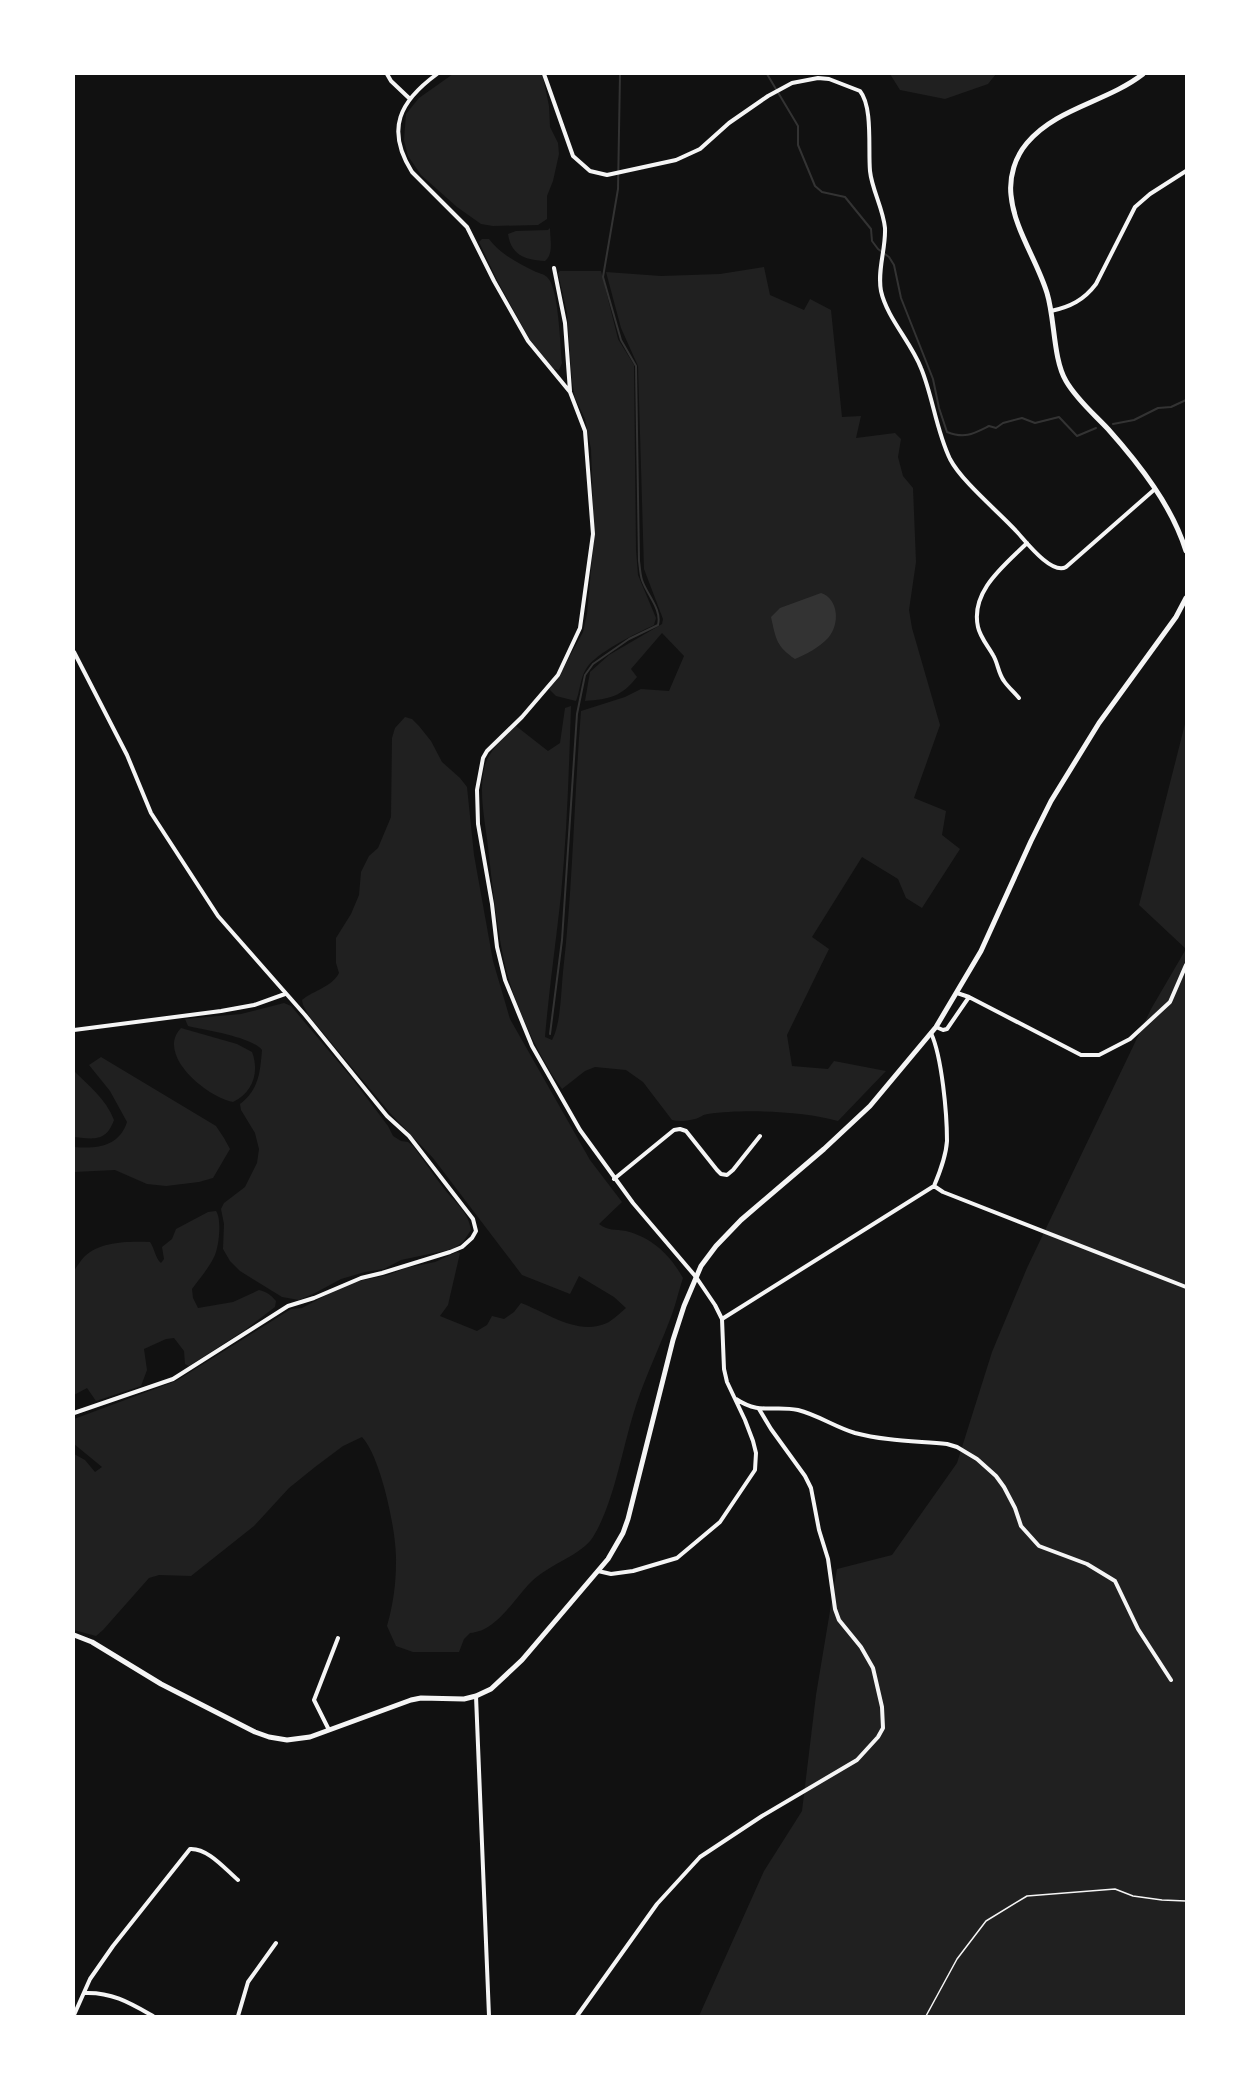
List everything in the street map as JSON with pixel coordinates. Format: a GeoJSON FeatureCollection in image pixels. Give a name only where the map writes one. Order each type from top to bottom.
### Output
{"type":"FeatureCollection","features":[{"type":"Feature","properties":{"kind":"main road"},"geometry":{"type":"LineString","coordinates":[[1143,74],[1125,86],[1071,111],[1043,128],[1026,144],[1014,165],[1011,194],[1014,210],[1048,295],[1060,364],[1066,382],[1129,454],[1155,489],[1176,526],[1186,551]]}},
{"type":"Feature","properties":{"kind":"main road"},"geometry":{"type":"LineString","coordinates":[[74,1635],[92,1642],[161,1684],[269,1737],[287,1740],[299,1739],[329,1730],[411,1700],[421,1698],[464,1699],[476,1696],[490,1689],[516,1665],[598,1571],[614,1548],[628,1519],[667,1359],[684,1306],[701,1266],[723,1238],[870,1106],[933,1030],[981,951],[1030,841],[1051,801],[1098,723],[1176,617],[1186,598]]}},
{"type":"Feature","properties":{"kind":"street"},"geometry":{"type":"LineString","coordinates":[[387,74],[410,99]]}},
{"type":"Feature","properties":{"kind":"street"},"geometry":{"type":"LineString","coordinates":[[437,74],[419,88],[410,99],[399,121],[397,136],[405,162],[411,172],[467,227],[528,341],[570,392]]}},
{"type":"Feature","properties":{"kind":"street"},"geometry":{"type":"LineString","coordinates":[[544,74],[573,156],[590,171],[607,175],[676,160],[700,149],[729,123],[768,96],[792,83],[818,76],[853,87],[863,95],[867,106],[870,174],[885,229],[881,259],[881,291],[887,307],[907,339],[921,368],[946,449],[963,476],[1049,564],[1063,569],[1155,489]]}},
{"type":"Feature","properties":{"kind":"street"},"geometry":{"type":"LineString","coordinates":[[1051,311],[1074,304],[1089,293],[1096,284],[1135,207],[1150,194],[1186,171]]}},
{"type":"Feature","properties":{"kind":"street"},"geometry":{"type":"LineString","coordinates":[[554,268],[565,322],[570,392],[585,431],[593,534],[580,628],[558,675],[522,717],[486,751],[477,790],[478,824],[497,947],[505,980],[518,1014],[557,1091],[594,1152],[708,1293],[722,1319],[724,1369],[730,1392],[736,1399],[747,1406],[759,1409],[785,1408],[800,1411],[852,1432],[881,1439],[947,1444],[977,1459],[1004,1486],[1021,1526],[1039,1546],[1087,1563],[1115,1581],[1138,1629],[1171,1680]]}},
{"type":"Feature","properties":{"kind":"street"},"geometry":{"type":"LineString","coordinates":[[1020,698],[1004,681],[995,658],[984,640],[978,627],[977,609],[982,592],[997,572],[1027,543]]}},
{"type":"Feature","properties":{"kind":"street"},"geometry":{"type":"LineString","coordinates":[[74,652],[127,755],[151,813],[218,916],[305,1015],[387,1116],[409,1136],[424,1154],[473,1219],[476,1231],[462,1247],[450,1252],[361,1278],[314,1298],[288,1306],[173,1378],[74,1413]]}},
{"type":"Feature","properties":{"kind":"street"},"geometry":{"type":"LineString","coordinates":[[957,993],[1081,1055],[1099,1055],[1130,1038],[1170,1002],[1186,965]]}},
{"type":"Feature","properties":{"kind":"street"},"geometry":{"type":"LineString","coordinates":[[74,1030],[221,1011],[254,1005],[285,994]]}},
{"type":"Feature","properties":{"kind":"street"},"geometry":{"type":"LineString","coordinates":[[722,1319],[934,1186],[947,1142],[938,1054],[933,1030],[947,1029],[969,997]]}},
{"type":"Feature","properties":{"kind":"street"},"geometry":{"type":"LineString","coordinates":[[614,1179],[674,1130],[686,1131],[717,1170],[727,1175],[760,1136]]}},
{"type":"Feature","properties":{"kind":"street"},"geometry":{"type":"LineString","coordinates":[[934,1186],[943,1192],[1186,1287]]}},
{"type":"Feature","properties":{"kind":"street"},"geometry":{"type":"LineString","coordinates":[[598,1571],[611,1574],[677,1558],[720,1522],[754,1470],[756,1453],[753,1441],[736,1399]]}},
{"type":"Feature","properties":{"kind":"street"},"geometry":{"type":"LineString","coordinates":[[577,2016],[657,1904],[700,1857],[762,1816],[857,1760],[879,1737],[883,1728],[882,1707],[873,1668],[861,1647],[839,1620],[835,1609],[828,1558],[819,1530],[811,1488],[806,1476],[771,1430],[759,1409]]}},
{"type":"Feature","properties":{"kind":"street"},"geometry":{"type":"LineString","coordinates":[[329,1730],[314,1700],[338,1638]]}},
{"type":"Feature","properties":{"kind":"street"},"geometry":{"type":"LineString","coordinates":[[476,1696],[489,2016]]}},
{"type":"Feature","properties":{"kind":"street"},"geometry":{"type":"LineString","coordinates":[[74,2015],[90,1979],[113,1946],[190,1849],[198,1849],[207,1854],[238,1880]]}},
{"type":"Feature","properties":{"kind":"street"},"geometry":{"type":"LineString","coordinates":[[238,2016],[248,1982],[276,1943]]}},
{"type":"Feature","properties":{"kind":"street"},"geometry":{"type":"LineString","coordinates":[[85,1993],[98,1992],[124,1999],[153,2016]]}},
{"type":"Feature","properties":{"kind":"path"},"geometry":{"type":"LineString","coordinates":[[926,2016],[957,1959],[986,1921],[1027,1896],[1115,1888],[1132,1896],[1186,1901]]}},
{"type":"Feature","properties":{"kind":"shaded area"},"geometry":{"type":"Polygon","coordinates":[[[453,74],[540,74],[543,77],[549,106],[550,127],[558,143],[559,154],[547,196],[547,219],[538,225],[481,224],[457,207],[421,175],[408,156],[404,140],[406,114],[419,98],[453,74]]]}},
{"type":"Feature","properties":{"kind":"shaded area"},"geometry":{"type":"Polygon","coordinates":[[[890,74],[996,74],[988,84],[945,99],[900,90],[890,74]]]}},
{"type":"Feature","properties":{"kind":"shaded area"},"geometry":{"type":"Polygon","coordinates":[[[550,228],[551,250],[545,261],[525,258],[512,247],[508,234],[516,231],[548,230],[550,228]]]}},
{"type":"Feature","properties":{"kind":"shaded area"},"geometry":{"type":"Polygon","coordinates":[[[482,239],[489,239],[504,254],[546,276],[551,283],[560,331],[562,363],[559,370],[553,369],[530,340],[497,280],[479,242],[482,239]]]}},
{"type":"Feature","properties":{"kind":"shaded area"},"geometry":{"type":"Polygon","coordinates":[[[764,267],[770,295],[804,310],[810,299],[831,310],[842,417],[861,416],[856,438],[895,433],[901,439],[898,457],[903,476],[913,488],[916,562],[909,610],[940,725],[914,798],[946,811],[942,835],[960,849],[922,908],[906,898],[898,879],[862,857],[812,937],[829,949],[787,1035],[792,1066],[828,1069],[834,1061],[886,1071],[838,1121],[808,1115],[756,1111],[706,1114],[695,1119],[677,1121],[672,1120],[643,1082],[626,1070],[595,1067],[585,1071],[562,1089],[544,1060],[518,1007],[503,956],[484,816],[483,775],[490,754],[516,726],[548,751],[560,743],[565,708],[571,706],[563,871],[545,1037],[552,1040],[559,1016],[566,939],[581,711],[625,697],[641,689],[669,691],[684,656],[662,633],[631,669],[637,677],[626,689],[608,698],[585,701],[590,672],[609,655],[662,624],[663,619],[644,569],[638,366],[621,328],[606,272],[661,276],[720,274],[764,267]]]}},
{"type":"Feature","properties":{"kind":"shaded area"},"geometry":{"type":"Polygon","coordinates":[[[560,271],[601,271],[618,339],[634,365],[638,575],[656,618],[654,625],[617,644],[591,663],[584,673],[576,701],[556,696],[549,689],[583,632],[587,614],[594,537],[591,449],[585,419],[575,398],[572,381],[567,313],[558,273],[560,271]]]}},
{"type":"Feature","properties":{"kind":"shaded area"},"geometry":{"type":"Polygon","coordinates":[[[821,593],[831,601],[836,613],[832,633],[821,645],[795,659],[784,650],[778,641],[771,617],[780,608],[821,593]]]}},
{"type":"Feature","properties":{"kind":"shaded area"},"geometry":{"type":"Polygon","coordinates":[[[405,717],[412,719],[419,726],[431,741],[442,762],[467,787],[474,855],[493,961],[510,1019],[590,1160],[622,1202],[599,1224],[609,1229],[636,1234],[660,1248],[683,1278],[671,1317],[637,1403],[606,1510],[588,1543],[538,1576],[496,1621],[488,1627],[470,1633],[464,1639],[459,1652],[413,1652],[396,1646],[387,1626],[395,1578],[394,1533],[381,1478],[369,1447],[362,1437],[343,1446],[289,1488],[254,1526],[191,1576],[159,1575],[149,1578],[96,1636],[74,1630],[74,1454],[85,1460],[95,1472],[102,1467],[74,1444],[74,1419],[176,1381],[291,1309],[302,1308],[349,1283],[435,1262],[457,1252],[460,1253],[448,1305],[440,1316],[477,1331],[487,1325],[492,1316],[504,1319],[521,1303],[563,1322],[585,1327],[607,1323],[626,1308],[614,1297],[579,1276],[570,1294],[522,1275],[433,1158],[390,1113],[309,1016],[303,1005],[302,1000],[327,985],[339,973],[336,963],[336,938],[351,914],[359,895],[361,872],[369,856],[378,848],[391,817],[392,738],[395,728],[405,717]]]}},
{"type":"Feature","properties":{"kind":"shaded area"},"geometry":{"type":"Polygon","coordinates":[[[1186,720],[1186,949],[1139,905],[1186,720]]]}},
{"type":"Feature","properties":{"kind":"shaded area"},"geometry":{"type":"Polygon","coordinates":[[[1186,949],[1186,2016],[699,2016],[764,1871],[802,1811],[816,1695],[837,1569],[892,1555],[957,1463],[992,1352],[1027,1268],[1151,1009],[1186,949]]]}},
{"type":"Feature","properties":{"kind":"shaded area"},"geometry":{"type":"Polygon","coordinates":[[[284,1003],[291,1006],[351,1077],[393,1136],[413,1146],[463,1211],[471,1230],[463,1242],[453,1249],[401,1260],[384,1269],[341,1279],[299,1300],[282,1297],[240,1271],[230,1261],[223,1249],[224,1224],[221,1209],[224,1203],[245,1187],[257,1163],[259,1149],[255,1133],[241,1110],[240,1104],[255,1086],[262,1050],[249,1041],[188,1026],[185,1019],[241,1014],[284,1003]]]}},
{"type":"Feature","properties":{"kind":"shaded area"},"geometry":{"type":"Polygon","coordinates":[[[181,1028],[237,1044],[252,1052],[255,1075],[253,1082],[240,1098],[233,1102],[223,1099],[211,1093],[188,1074],[179,1062],[175,1050],[175,1039],[181,1028]]]}},
{"type":"Feature","properties":{"kind":"shaded area"},"geometry":{"type":"Polygon","coordinates":[[[101,1057],[216,1126],[230,1149],[213,1178],[166,1186],[147,1184],[115,1170],[74,1172],[74,1147],[106,1145],[118,1137],[127,1122],[110,1091],[89,1065],[101,1057]]]}},
{"type":"Feature","properties":{"kind":"shaded area"},"geometry":{"type":"Polygon","coordinates":[[[74,1071],[102,1099],[111,1112],[114,1120],[103,1136],[98,1138],[74,1137],[74,1071]]]}},
{"type":"Feature","properties":{"kind":"shaded area"},"geometry":{"type":"Polygon","coordinates":[[[216,1211],[219,1227],[216,1253],[192,1289],[198,1308],[233,1302],[259,1290],[267,1293],[276,1301],[275,1307],[245,1330],[189,1366],[185,1364],[184,1351],[174,1338],[166,1339],[144,1349],[147,1370],[141,1386],[96,1401],[87,1388],[74,1395],[74,1271],[81,1261],[99,1247],[125,1242],[150,1242],[161,1263],[164,1259],[162,1247],[172,1239],[176,1229],[208,1212],[216,1211]]]}},
{"type":"Feature","properties":{"kind":"waterway"},"geometry":{"type":"LineString","coordinates":[[550,1034],[562,940],[577,714],[585,675],[593,664],[629,639],[658,625],[659,619],[656,608],[644,586],[639,561],[636,366],[621,340],[603,277],[618,189],[620,74]]}},
{"type":"Feature","properties":{"kind":"waterway"},"geometry":{"type":"LineString","coordinates":[[767,74],[798,126],[798,145],[815,186],[822,192],[845,197],[871,229],[872,241],[894,265],[901,298],[933,379],[947,432],[964,435],[989,426],[996,428],[1003,423],[1022,418],[1035,423],[1059,417],[1077,436],[1096,428]]}},
{"type":"Feature","properties":{"kind":"waterway"},"geometry":{"type":"LineString","coordinates":[[1113,424],[1134,420],[1158,408],[1171,407],[1186,400]]}}]}
